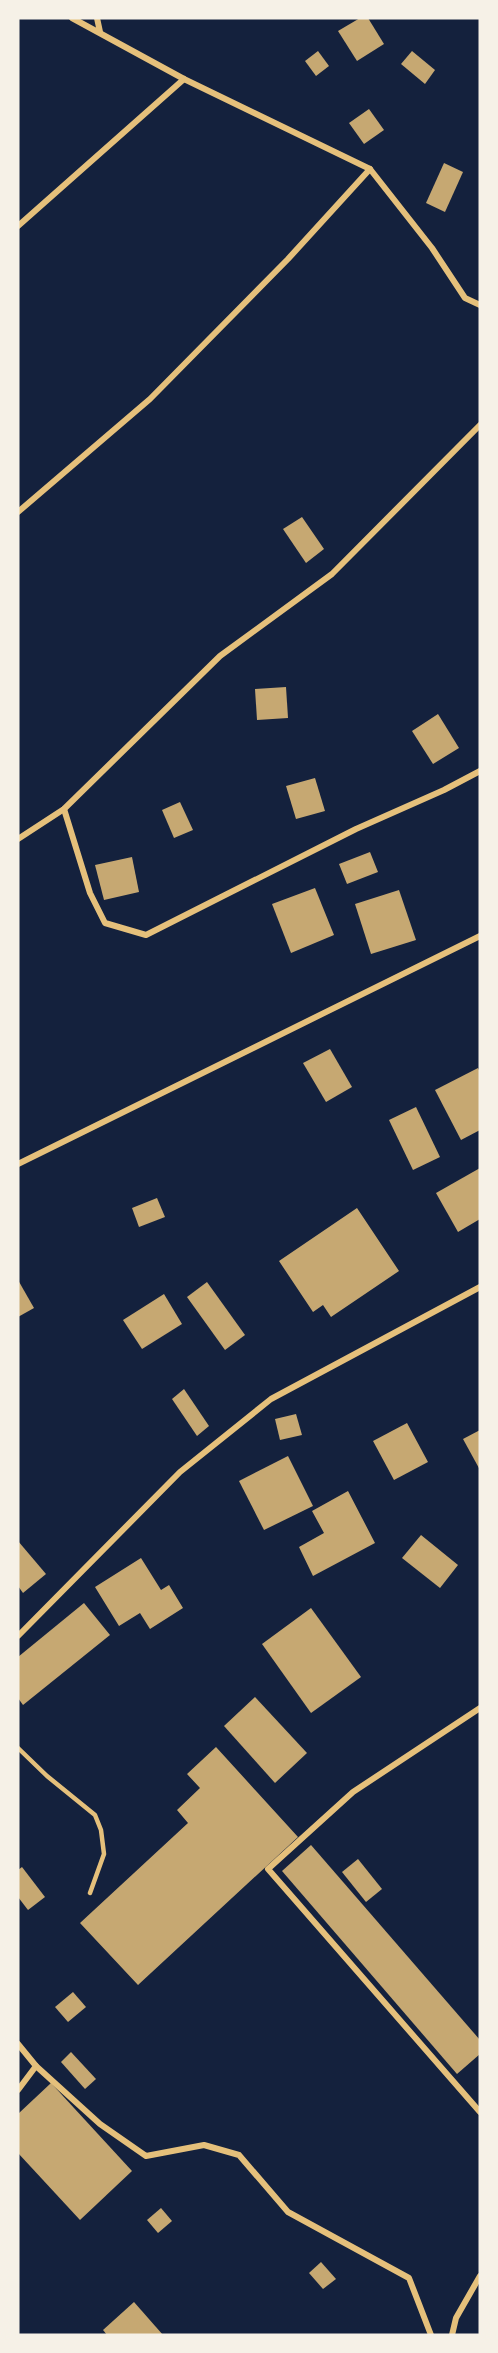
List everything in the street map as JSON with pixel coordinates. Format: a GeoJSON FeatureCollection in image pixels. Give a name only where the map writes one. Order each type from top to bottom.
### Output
{"type":"FeatureCollection","features":[{"type":"Feature","properties":{"kind":"street"},"geometry":{"type":"LineString","coordinates":[[72,18],[184,79],[370,169],[432,248],[465,297],[480,305]]}},
{"type":"Feature","properties":{"kind":"street"},"geometry":{"type":"LineString","coordinates":[[97,18],[100,32]]}},
{"type":"Feature","properties":{"kind":"street"},"geometry":{"type":"LineString","coordinates":[[18,226],[184,79]]}},
{"type":"Feature","properties":{"kind":"street"},"geometry":{"type":"LineString","coordinates":[[18,512],[150,399],[288,259],[370,169]]}},
{"type":"Feature","properties":{"kind":"street"},"geometry":{"type":"LineString","coordinates":[[18,839],[64,809],[220,656],[332,574],[480,425]]}},
{"type":"Feature","properties":{"kind":"street"},"geometry":{"type":"LineString","coordinates":[[64,809],[90,893],[105,923],[146,935],[356,829],[444,790],[480,771]]}},
{"type":"Feature","properties":{"kind":"street"},"geometry":{"type":"LineString","coordinates":[[18,1164],[480,936]]}},
{"type":"Feature","properties":{"kind":"street"},"geometry":{"type":"LineString","coordinates":[[18,1636],[180,1472],[271,1399],[480,1287]]}},
{"type":"Feature","properties":{"kind":"street"},"geometry":{"type":"LineString","coordinates":[[480,1708],[353,1792],[268,1869],[480,2112]]}},
{"type":"Feature","properties":{"kind":"street"},"geometry":{"type":"LineString","coordinates":[[18,2044],[36,2066],[100,2124],[146,2156],[204,2145],[239,2155],[288,2212],[409,2278],[430,2335]]}},
{"type":"Feature","properties":{"kind":"street"},"geometry":{"type":"LineString","coordinates":[[18,2090],[36,2066]]}},
{"type":"Feature","properties":{"kind":"street"},"geometry":{"type":"LineString","coordinates":[[452,2335],[456,2318],[480,2276]]}},
{"type":"Feature","properties":{"kind":"lane"},"geometry":{"type":"LineString","coordinates":[[18,1748],[47,1776],[95,1815],[101,1830],[104,1854],[90,1893]]}},
{"type":"Feature","properties":{"kind":"building"},"geometry":{"type":"Polygon","coordinates":[[[360,18],[368,18],[384,44],[357,61],[338,31],[360,18]]]}},
{"type":"Feature","properties":{"kind":"building"},"geometry":{"type":"Polygon","coordinates":[[[318,51],[329,66],[316,76],[305,61],[318,51]]]}},
{"type":"Feature","properties":{"kind":"building"},"geometry":{"type":"Polygon","coordinates":[[[412,51],[435,70],[425,84],[401,64],[412,51]]]}},
{"type":"Feature","properties":{"kind":"building"},"geometry":{"type":"Polygon","coordinates":[[[369,109],[384,130],[364,144],[349,123],[369,109]]]}},
{"type":"Feature","properties":{"kind":"building"},"geometry":{"type":"Polygon","coordinates":[[[444,163],[463,172],[445,212],[426,203],[444,163]]]}},
{"type":"Feature","properties":{"kind":"building"},"geometry":{"type":"Polygon","coordinates":[[[302,517],[324,549],[306,563],[283,529],[302,517]]]}},
{"type":"Feature","properties":{"kind":"building"},"geometry":{"type":"Polygon","coordinates":[[[286,687],[288,718],[257,720],[255,689],[286,687]]]}},
{"type":"Feature","properties":{"kind":"building"},"geometry":{"type":"Polygon","coordinates":[[[438,714],[459,748],[433,764],[412,731],[438,714]]]}},
{"type":"Feature","properties":{"kind":"building"},"geometry":{"type":"Polygon","coordinates":[[[315,778],[325,811],[296,819],[286,786],[315,778]]]}},
{"type":"Feature","properties":{"kind":"building"},"geometry":{"type":"Polygon","coordinates":[[[180,802],[193,830],[174,838],[162,810],[180,802]]]}},
{"type":"Feature","properties":{"kind":"building"},"geometry":{"type":"Polygon","coordinates":[[[370,852],[378,872],[347,884],[339,864],[370,852]]]}},
{"type":"Feature","properties":{"kind":"building"},"geometry":{"type":"Polygon","coordinates":[[[132,857],[139,892],[104,900],[95,865],[132,857]]]}},
{"type":"Feature","properties":{"kind":"building"},"geometry":{"type":"Polygon","coordinates":[[[315,888],[334,935],[291,953],[272,904],[315,888]]]}},
{"type":"Feature","properties":{"kind":"building"},"geometry":{"type":"Polygon","coordinates":[[[399,890],[416,940],[371,954],[355,904],[399,890]]]}},
{"type":"Feature","properties":{"kind":"building"},"geometry":{"type":"Polygon","coordinates":[[[330,1049],[352,1087],[326,1102],[303,1063],[330,1049]]]}},
{"type":"Feature","properties":{"kind":"building"},"geometry":{"type":"Polygon","coordinates":[[[478,1068],[480,1072],[480,1130],[461,1140],[435,1090],[478,1068]]]}},
{"type":"Feature","properties":{"kind":"building"},"geometry":{"type":"Polygon","coordinates":[[[416,1107],[440,1157],[413,1170],[389,1120],[416,1107]]]}},
{"type":"Feature","properties":{"kind":"building"},"geometry":{"type":"Polygon","coordinates":[[[480,1168],[480,1219],[458,1232],[436,1193],[480,1168]]]}},
{"type":"Feature","properties":{"kind":"building"},"geometry":{"type":"Polygon","coordinates":[[[157,1198],[165,1217],[139,1227],[132,1208],[157,1198]]]}},
{"type":"Feature","properties":{"kind":"building"},"geometry":{"type":"Polygon","coordinates":[[[357,1208],[399,1271],[331,1317],[323,1305],[313,1312],[279,1261],[357,1208]]]}},
{"type":"Feature","properties":{"kind":"building"},"geometry":{"type":"Polygon","coordinates":[[[18,1280],[34,1308],[18,1317],[18,1280]]]}},
{"type":"Feature","properties":{"kind":"building"},"geometry":{"type":"Polygon","coordinates":[[[207,1282],[245,1335],[225,1350],[187,1297],[207,1282]]]}},
{"type":"Feature","properties":{"kind":"building"},"geometry":{"type":"Polygon","coordinates":[[[164,1294],[182,1324],[142,1349],[123,1320],[164,1294]]]}},
{"type":"Feature","properties":{"kind":"building"},"geometry":{"type":"Polygon","coordinates":[[[184,1389],[209,1426],[197,1436],[172,1399],[184,1389]]]}},
{"type":"Feature","properties":{"kind":"building"},"geometry":{"type":"Polygon","coordinates":[[[296,1414],[302,1435],[280,1440],[275,1419],[296,1414]]]}},
{"type":"Feature","properties":{"kind":"building"},"geometry":{"type":"Polygon","coordinates":[[[407,1423],[428,1462],[394,1480],[373,1441],[407,1423]]]}},
{"type":"Feature","properties":{"kind":"building"},"geometry":{"type":"Polygon","coordinates":[[[480,1430],[480,1470],[463,1439],[480,1430]]]}},
{"type":"Feature","properties":{"kind":"building"},"geometry":{"type":"Polygon","coordinates":[[[288,1456],[313,1506],[264,1530],[239,1481],[288,1456]]]}},
{"type":"Feature","properties":{"kind":"building"},"geometry":{"type":"Polygon","coordinates":[[[348,1491],[375,1543],[313,1576],[299,1547],[324,1533],[312,1511],[348,1491]]]}},
{"type":"Feature","properties":{"kind":"building"},"geometry":{"type":"Polygon","coordinates":[[[421,1535],[458,1565],[440,1588],[402,1558],[421,1535]]]}},
{"type":"Feature","properties":{"kind":"building"},"geometry":{"type":"Polygon","coordinates":[[[18,1541],[46,1574],[23,1593],[18,1586],[18,1541]]]}},
{"type":"Feature","properties":{"kind":"building"},"geometry":{"type":"Polygon","coordinates":[[[141,1558],[161,1590],[169,1585],[183,1608],[150,1629],[140,1613],[119,1626],[95,1587],[141,1558]]]}},
{"type":"Feature","properties":{"kind":"building"},"geometry":{"type":"Polygon","coordinates":[[[84,1603],[110,1635],[23,1705],[18,1698],[18,1657],[84,1603]]]}},
{"type":"Feature","properties":{"kind":"building"},"geometry":{"type":"Polygon","coordinates":[[[311,1608],[361,1677],[311,1713],[262,1644],[311,1608]]]}},
{"type":"Feature","properties":{"kind":"building"},"geometry":{"type":"Polygon","coordinates":[[[255,1697],[307,1753],[275,1783],[224,1726],[255,1697]]]}},
{"type":"Feature","properties":{"kind":"building"},"geometry":{"type":"Polygon","coordinates":[[[216,1747],[298,1837],[138,1985],[80,1923],[188,1823],[177,1810],[200,1788],[187,1774],[216,1747]]]}},
{"type":"Feature","properties":{"kind":"building"},"geometry":{"type":"Polygon","coordinates":[[[311,1845],[480,2040],[480,2054],[457,2074],[282,1871],[311,1845]]]}},
{"type":"Feature","properties":{"kind":"building"},"geometry":{"type":"Polygon","coordinates":[[[358,1859],[382,1889],[366,1902],[342,1872],[358,1859]]]}},
{"type":"Feature","properties":{"kind":"building"},"geometry":{"type":"Polygon","coordinates":[[[22,1867],[45,1897],[28,1910],[18,1897],[18,1870],[22,1867]]]}},
{"type":"Feature","properties":{"kind":"building"},"geometry":{"type":"Polygon","coordinates":[[[73,1992],[86,2007],[68,2022],[55,2007],[73,1992]]]}},
{"type":"Feature","properties":{"kind":"building"},"geometry":{"type":"Polygon","coordinates":[[[71,2052],[96,2079],[85,2089],[61,2062],[71,2052]]]}},
{"type":"Feature","properties":{"kind":"building"},"geometry":{"type":"Polygon","coordinates":[[[51,2083],[132,2171],[80,2220],[18,2153],[18,2114],[51,2083]]]}},
{"type":"Feature","properties":{"kind":"building"},"geometry":{"type":"Polygon","coordinates":[[[161,2208],[172,2221],[158,2233],[147,2220],[161,2208]]]}},
{"type":"Feature","properties":{"kind":"building"},"geometry":{"type":"Polygon","coordinates":[[[321,2262],[336,2279],[323,2289],[309,2273],[321,2262]]]}},
{"type":"Feature","properties":{"kind":"building"},"geometry":{"type":"Polygon","coordinates":[[[134,2302],[163,2335],[107,2335],[103,2330],[134,2302]]]}}]}
